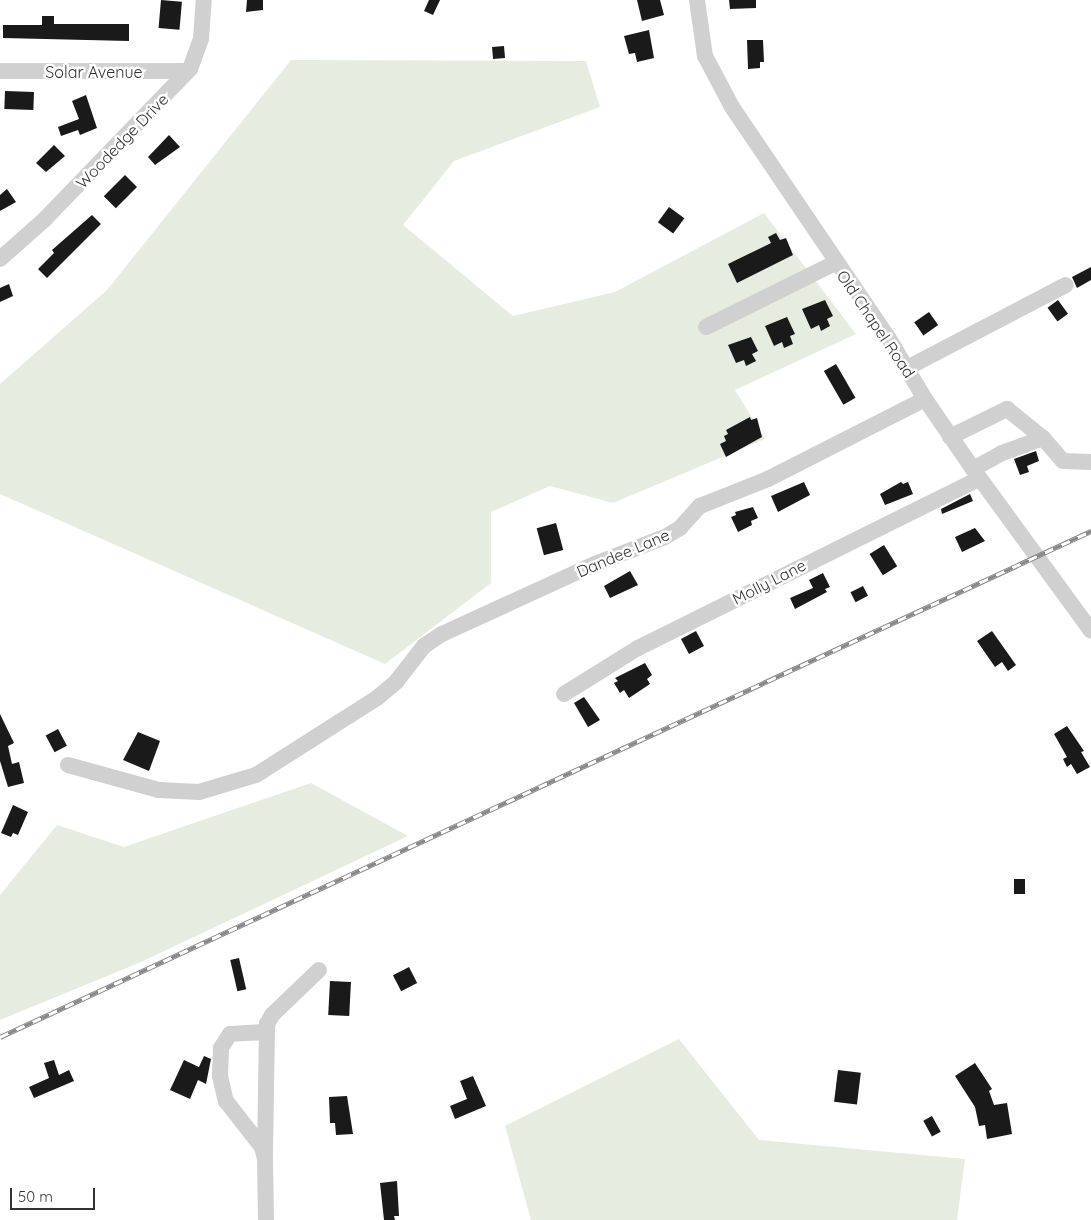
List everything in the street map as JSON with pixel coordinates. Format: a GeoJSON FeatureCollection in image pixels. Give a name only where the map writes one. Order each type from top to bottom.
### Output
{"type":"FeatureCollection","features":[{"type":"Feature","properties":{"kind":"street","name":"Woodedge Drive"},"geometry":{"type":"LineString","coordinates":[[0,259],[52,212],[187,72],[199,47],[204,0]]}},
{"type":"Feature","properties":{"kind":"street","name":"Old Chapel Road"},"geometry":{"type":"LineString","coordinates":[[697,0],[702,42],[710,66],[732,107],[907,368],[950,437],[1091,631]]}},
{"type":"Feature","properties":{"kind":"street","name":"Solar Avenue"},"geometry":{"type":"LineString","coordinates":[[0,72],[187,72]]}},
{"type":"Feature","properties":{"kind":"street"},"geometry":{"type":"LineString","coordinates":[[706,327],[835,263]]}},
{"type":"Feature","properties":{"kind":"street"},"geometry":{"type":"LineString","coordinates":[[907,368],[1066,286]]}},
{"type":"Feature","properties":{"kind":"street","name":"Dandee Lane"},"geometry":{"type":"LineString","coordinates":[[68,765],[159,790],[198,792],[215,789],[280,762],[377,698],[396,682],[424,646],[463,622],[665,537],[680,528],[700,506],[768,479],[925,399]]}},
{"type":"Feature","properties":{"kind":"street"},"geometry":{"type":"LineString","coordinates":[[950,437],[1007,409],[1043,438],[1063,461],[1091,462]]}},
{"type":"Feature","properties":{"kind":"street","name":"Molly Lane"},"geometry":{"type":"LineString","coordinates":[[564,694],[638,648],[976,474],[1002,453],[1043,438]]}},
{"type":"Feature","properties":{"kind":"street"},"geometry":{"type":"LineString","coordinates":[[266,1220],[266,1032],[272,1015],[320,970]]}},
{"type":"Feature","properties":{"kind":"street"},"geometry":{"type":"LineString","coordinates":[[266,1032],[230,1034],[221,1048],[220,1076],[226,1100],[262,1147],[266,1159]]}},
{"type":"Feature","properties":{"kind":"shaded area"},"geometry":{"type":"Polygon","coordinates":[[[291,60],[586,61],[600,107],[454,161],[403,225],[513,316],[615,292],[764,213],[856,334],[735,390],[765,439],[613,503],[550,486],[491,512],[491,583],[385,664],[0,494],[0,384],[107,290],[291,60]]]}},
{"type":"Feature","properties":{"kind":"shaded area"},"geometry":{"type":"Polygon","coordinates":[[[311,783],[408,836],[141,962],[0,1020],[0,895],[57,825],[124,847],[311,783]]]}},
{"type":"Feature","properties":{"kind":"shaded area"},"geometry":{"type":"Polygon","coordinates":[[[679,1039],[759,1140],[965,1159],[957,1220],[531,1220],[505,1126],[679,1039]]]}},
{"type":"Feature","properties":{"kind":"building"},"geometry":{"type":"Polygon","coordinates":[[[161,0],[182,2],[179,30],[159,28],[161,0]]]}},
{"type":"Feature","properties":{"kind":"building"},"geometry":{"type":"Polygon","coordinates":[[[247,0],[263,0],[263,10],[246,12],[247,0]]]}},
{"type":"Feature","properties":{"kind":"building"},"geometry":{"type":"Polygon","coordinates":[[[429,0],[440,0],[433,15],[424,11],[429,0]]]}},
{"type":"Feature","properties":{"kind":"building"},"geometry":{"type":"Polygon","coordinates":[[[637,0],[660,0],[664,15],[642,21],[637,0]]]}},
{"type":"Feature","properties":{"kind":"building"},"geometry":{"type":"Polygon","coordinates":[[[729,0],[756,0],[756,8],[730,9],[729,0]]]}},
{"type":"Feature","properties":{"kind":"building"},"geometry":{"type":"Polygon","coordinates":[[[42,16],[54,16],[54,24],[129,24],[129,41],[3,38],[3,25],[42,25],[42,16]]]}},
{"type":"Feature","properties":{"kind":"building"},"geometry":{"type":"Polygon","coordinates":[[[649,30],[654,58],[637,62],[635,53],[629,54],[624,36],[649,30]]]}},
{"type":"Feature","properties":{"kind":"building"},"geometry":{"type":"Polygon","coordinates":[[[747,40],[763,40],[764,62],[760,62],[760,68],[748,69],[747,40]]]}},
{"type":"Feature","properties":{"kind":"building"},"geometry":{"type":"Polygon","coordinates":[[[504,46],[505,58],[493,59],[492,47],[504,46]]]}},
{"type":"Feature","properties":{"kind":"building"},"geometry":{"type":"Polygon","coordinates":[[[5,91],[34,92],[33,110],[4,109],[5,91]]]}},
{"type":"Feature","properties":{"kind":"building"},"geometry":{"type":"Polygon","coordinates":[[[86,95],[97,128],[80,135],[78,130],[61,136],[58,127],[79,119],[72,101],[86,95]]]}},
{"type":"Feature","properties":{"kind":"building"},"geometry":{"type":"Polygon","coordinates":[[[169,135],[180,147],[155,165],[148,157],[169,135]]]}},
{"type":"Feature","properties":{"kind":"building"},"geometry":{"type":"Polygon","coordinates":[[[54,145],[65,156],[46,172],[36,163],[54,145]]]}},
{"type":"Feature","properties":{"kind":"building"},"geometry":{"type":"Polygon","coordinates":[[[125,175],[137,187],[116,208],[104,196],[125,175]]]}},
{"type":"Feature","properties":{"kind":"building"},"geometry":{"type":"Polygon","coordinates":[[[7,189],[16,202],[0,211],[0,195],[7,189]]]}},
{"type":"Feature","properties":{"kind":"building"},"geometry":{"type":"Polygon","coordinates":[[[669,207],[684,218],[673,234],[658,222],[669,207]]]}},
{"type":"Feature","properties":{"kind":"building"},"geometry":{"type":"Polygon","coordinates":[[[92,215],[101,224],[47,278],[38,269],[54,253],[52,250],[92,215]]]}},
{"type":"Feature","properties":{"kind":"building"},"geometry":{"type":"Polygon","coordinates":[[[776,233],[780,240],[786,238],[793,255],[737,283],[728,264],[771,243],[768,237],[776,233]]]}},
{"type":"Feature","properties":{"kind":"building"},"geometry":{"type":"Polygon","coordinates":[[[1091,267],[1091,280],[1077,288],[1072,277],[1091,267]]]}},
{"type":"Feature","properties":{"kind":"building"},"geometry":{"type":"Polygon","coordinates":[[[9,284],[13,296],[0,302],[0,288],[9,284]]]}},
{"type":"Feature","properties":{"kind":"building"},"geometry":{"type":"Polygon","coordinates":[[[825,300],[833,316],[827,319],[830,326],[821,331],[819,325],[811,329],[802,309],[825,300]]]}},
{"type":"Feature","properties":{"kind":"building"},"geometry":{"type":"Polygon","coordinates":[[[1058,300],[1068,314],[1057,321],[1047,308],[1058,300]]]}},
{"type":"Feature","properties":{"kind":"building"},"geometry":{"type":"Polygon","coordinates":[[[929,312],[938,325],[923,335],[914,322],[929,312]]]}},
{"type":"Feature","properties":{"kind":"building"},"geometry":{"type":"Polygon","coordinates":[[[787,317],[795,334],[790,336],[793,344],[784,348],[782,342],[774,346],[765,326],[787,317]]]}},
{"type":"Feature","properties":{"kind":"building"},"geometry":{"type":"Polygon","coordinates":[[[751,337],[758,351],[752,354],[756,361],[746,366],[744,360],[736,363],[728,345],[751,337]]]}},
{"type":"Feature","properties":{"kind":"building"},"geometry":{"type":"Polygon","coordinates":[[[836,364],[856,398],[843,405],[824,371],[836,364]]]}},
{"type":"Feature","properties":{"kind":"building"},"geometry":{"type":"Polygon","coordinates":[[[750,417],[751,420],[757,418],[762,437],[726,457],[720,444],[726,441],[724,436],[728,434],[726,430],[750,417]]]}},
{"type":"Feature","properties":{"kind":"building"},"geometry":{"type":"Polygon","coordinates":[[[1036,451],[1039,461],[1027,466],[1029,472],[1020,475],[1014,459],[1036,451]]]}},
{"type":"Feature","properties":{"kind":"building"},"geometry":{"type":"Polygon","coordinates":[[[804,482],[810,495],[778,512],[771,496],[804,482]]]}},
{"type":"Feature","properties":{"kind":"building"},"geometry":{"type":"Polygon","coordinates":[[[901,482],[903,484],[908,482],[913,494],[885,505],[880,494],[901,482]]]}},
{"type":"Feature","properties":{"kind":"building"},"geometry":{"type":"Polygon","coordinates":[[[970,494],[973,501],[942,514],[941,509],[970,494]]]}},
{"type":"Feature","properties":{"kind":"building"},"geometry":{"type":"Polygon","coordinates":[[[753,507],[758,518],[751,521],[752,525],[738,532],[731,517],[736,515],[735,512],[753,507]]]}},
{"type":"Feature","properties":{"kind":"building"},"geometry":{"type":"Polygon","coordinates":[[[556,523],[563,550],[544,555],[537,528],[556,523]]]}},
{"type":"Feature","properties":{"kind":"building"},"geometry":{"type":"Polygon","coordinates":[[[975,528],[985,541],[962,552],[955,537],[975,528]]]}},
{"type":"Feature","properties":{"kind":"building"},"geometry":{"type":"Polygon","coordinates":[[[884,545],[897,566],[883,575],[870,554],[884,545]]]}},
{"type":"Feature","properties":{"kind":"building"},"geometry":{"type":"Polygon","coordinates":[[[630,571],[638,585],[610,598],[604,586],[630,571]]]}},
{"type":"Feature","properties":{"kind":"building"},"geometry":{"type":"Polygon","coordinates":[[[823,573],[830,587],[825,589],[827,592],[795,609],[790,598],[813,588],[809,580],[823,573]]]}},
{"type":"Feature","properties":{"kind":"building"},"geometry":{"type":"Polygon","coordinates":[[[863,586],[868,596],[856,602],[851,592],[863,586]]]}},
{"type":"Feature","properties":{"kind":"building"},"geometry":{"type":"Polygon","coordinates":[[[696,631],[704,646],[689,654],[681,639],[696,631]]]}},
{"type":"Feature","properties":{"kind":"building"},"geometry":{"type":"Polygon","coordinates":[[[992,631],[1016,665],[1008,671],[1002,662],[995,667],[977,641],[992,631]]]}},
{"type":"Feature","properties":{"kind":"building"},"geometry":{"type":"Polygon","coordinates":[[[645,663],[652,675],[647,679],[650,684],[629,698],[624,690],[620,693],[614,683],[618,681],[615,678],[645,663]]]}},
{"type":"Feature","properties":{"kind":"building"},"geometry":{"type":"Polygon","coordinates":[[[584,697],[600,720],[588,727],[574,703],[584,697]]]}},
{"type":"Feature","properties":{"kind":"building"},"geometry":{"type":"Polygon","coordinates":[[[0,714],[14,743],[8,746],[12,764],[19,762],[24,783],[8,787],[0,761],[0,714]]]}},
{"type":"Feature","properties":{"kind":"building"},"geometry":{"type":"Polygon","coordinates":[[[1067,726],[1084,751],[1081,752],[1090,767],[1077,774],[1071,764],[1067,767],[1063,759],[1067,757],[1054,734],[1067,726]]]}},
{"type":"Feature","properties":{"kind":"building"},"geometry":{"type":"Polygon","coordinates":[[[58,729],[67,746],[55,752],[46,736],[58,729]]]}},
{"type":"Feature","properties":{"kind":"building"},"geometry":{"type":"Polygon","coordinates":[[[138,732],[160,741],[149,771],[123,760],[138,732]]]}},
{"type":"Feature","properties":{"kind":"building"},"geometry":{"type":"Polygon","coordinates":[[[13,805],[28,812],[18,835],[13,833],[11,837],[1,833],[13,805]]]}},
{"type":"Feature","properties":{"kind":"building"},"geometry":{"type":"Polygon","coordinates":[[[1014,879],[1025,879],[1025,894],[1014,894],[1014,879]]]}},
{"type":"Feature","properties":{"kind":"building"},"geometry":{"type":"Polygon","coordinates":[[[239,958],[246,989],[237,991],[230,960],[239,958]]]}},
{"type":"Feature","properties":{"kind":"building"},"geometry":{"type":"Polygon","coordinates":[[[409,967],[417,983],[401,991],[393,975],[409,967]]]}},
{"type":"Feature","properties":{"kind":"building"},"geometry":{"type":"Polygon","coordinates":[[[330,981],[351,982],[349,1016],[328,1015],[330,981]]]}},
{"type":"Feature","properties":{"kind":"building"},"geometry":{"type":"Polygon","coordinates":[[[204,1056],[211,1059],[206,1084],[198,1080],[190,1099],[170,1090],[184,1060],[199,1067],[204,1056]]]}},
{"type":"Feature","properties":{"kind":"building"},"geometry":{"type":"Polygon","coordinates":[[[54,1060],[59,1075],[69,1070],[74,1081],[34,1098],[29,1087],[49,1078],[44,1063],[54,1060]]]}},
{"type":"Feature","properties":{"kind":"building"},"geometry":{"type":"Polygon","coordinates":[[[975,1063],[992,1089],[989,1091],[994,1105],[1007,1103],[1012,1134],[987,1139],[985,1125],[979,1126],[975,1107],[955,1076],[975,1063]]]}},
{"type":"Feature","properties":{"kind":"building"},"geometry":{"type":"Polygon","coordinates":[[[838,1070],[861,1073],[857,1105],[834,1102],[838,1070]]]}},
{"type":"Feature","properties":{"kind":"building"},"geometry":{"type":"Polygon","coordinates":[[[473,1076],[486,1106],[455,1119],[450,1106],[467,1099],[460,1081],[473,1076]]]}},
{"type":"Feature","properties":{"kind":"building"},"geometry":{"type":"Polygon","coordinates":[[[347,1096],[353,1134],[336,1135],[335,1123],[330,1123],[329,1097],[347,1096]]]}},
{"type":"Feature","properties":{"kind":"building"},"geometry":{"type":"Polygon","coordinates":[[[932,1116],[941,1132],[932,1137],[923,1121],[932,1116]]]}},
{"type":"Feature","properties":{"kind":"building"},"geometry":{"type":"Polygon","coordinates":[[[397,1181],[399,1216],[394,1216],[395,1220],[384,1220],[380,1183],[397,1181]]]}},
{"type":"Feature","properties":{"kind":"railway"},"geometry":{"type":"LineString","coordinates":[[0,1037],[1091,531]]}}]}
